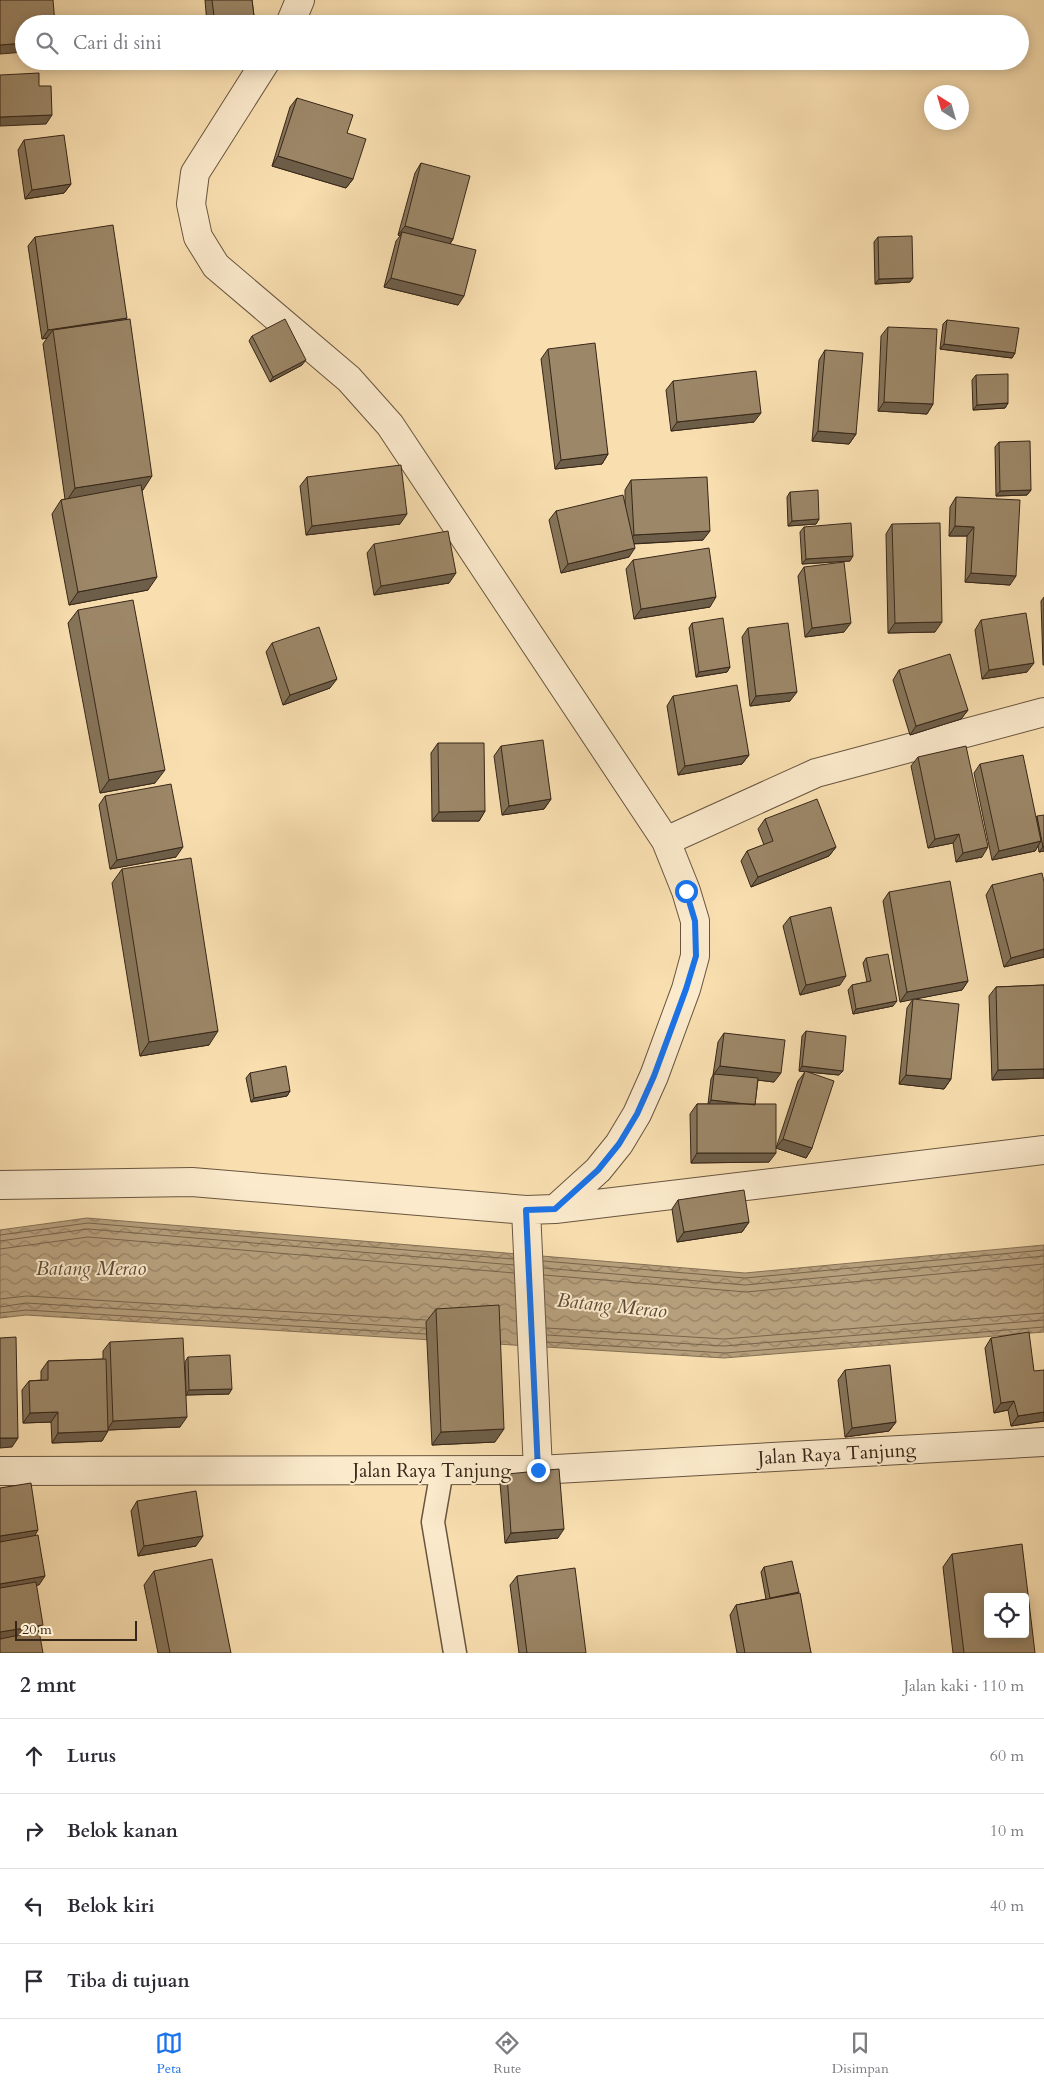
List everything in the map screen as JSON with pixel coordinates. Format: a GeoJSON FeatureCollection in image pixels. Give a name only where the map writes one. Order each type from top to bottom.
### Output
{"type":"FeatureCollection","features":[{"type":"Feature","properties":{"kind":"street"},"geometry":{"type":"LineString","coordinates":[[294,15],[300,0]]}},
{"type":"Feature","properties":{"kind":"street"},"geometry":{"type":"LineString","coordinates":[[260,70],[195,173],[191,204],[198,237],[216,266],[349,379],[390,425],[666,842],[686,891],[695,921],[696,956],[654,1076],[637,1114],[619,1144],[598,1170],[555,1209]]}},
{"type":"Feature","properties":{"kind":"street"},"geometry":{"type":"LineString","coordinates":[[666,842],[816,773],[1044,712]]}},
{"type":"Feature","properties":{"kind":"street"},"geometry":{"type":"LineString","coordinates":[[0,1185],[192,1182],[526,1215],[555,1209],[1044,1150]]}},
{"type":"Feature","properties":{"kind":"street"},"geometry":{"type":"LineString","coordinates":[[526,1215],[538,1470]]}},
{"type":"Feature","properties":{"kind":"street","name":"Jalan Raya Tanjung"},"geometry":{"type":"LineString","coordinates":[[0,1471],[538,1470],[1044,1442]]}},
{"type":"Feature","properties":{"kind":"lane"},"geometry":{"type":"LineString","coordinates":[[442,1470],[433,1522],[456,1653]]}},
{"type":"Feature","properties":{"kind":"water","name":"Batang Merao"},"geometry":{"type":"Polygon","coordinates":[[[87,1218],[745,1273],[1044,1245],[1044,1332],[724,1358],[26,1315],[0,1318],[0,1230],[87,1218]]]}},
{"type":"Feature","properties":{"kind":"building"},"geometry":{"type":"Polygon","coordinates":[[[0,0],[53,0],[54,15],[15,15],[15,44],[0,45],[0,0]]]}},
{"type":"Feature","properties":{"kind":"building"},"geometry":{"type":"Polygon","coordinates":[[[212,0],[252,0],[254,15],[214,15],[212,0]]]}},
{"type":"Feature","properties":{"kind":"building"},"geometry":{"type":"Polygon","coordinates":[[[39,73],[39,86],[51,86],[52,115],[0,117],[0,75],[39,73]]]}},
{"type":"Feature","properties":{"kind":"building"},"geometry":{"type":"Polygon","coordinates":[[[297,98],[353,115],[347,133],[366,139],[353,179],[278,156],[297,98]]]}},
{"type":"Feature","properties":{"kind":"building"},"geometry":{"type":"Polygon","coordinates":[[[64,135],[71,184],[32,190],[24,140],[64,135]]]}},
{"type":"Feature","properties":{"kind":"building"},"geometry":{"type":"Polygon","coordinates":[[[421,163],[470,176],[453,239],[405,226],[421,163]]]}},
{"type":"Feature","properties":{"kind":"building"},"geometry":{"type":"Polygon","coordinates":[[[113,225],[127,318],[48,330],[35,237],[113,225]]]}},
{"type":"Feature","properties":{"kind":"building"},"geometry":{"type":"Polygon","coordinates":[[[402,232],[476,250],[464,296],[391,278],[402,232]]]}},
{"type":"Feature","properties":{"kind":"building"},"geometry":{"type":"Polygon","coordinates":[[[912,236],[913,278],[879,279],[878,237],[912,236]]]}},
{"type":"Feature","properties":{"kind":"building"},"geometry":{"type":"Polygon","coordinates":[[[130,319],[152,476],[75,488],[53,330],[130,319]]]}},
{"type":"Feature","properties":{"kind":"building"},"geometry":{"type":"Polygon","coordinates":[[[285,319],[306,360],[273,377],[252,336],[285,319]]]}},
{"type":"Feature","properties":{"kind":"building"},"geometry":{"type":"Polygon","coordinates":[[[947,320],[1019,328],[1015,353],[944,344],[947,320]]]}},
{"type":"Feature","properties":{"kind":"building"},"geometry":{"type":"Polygon","coordinates":[[[888,327],[937,329],[933,404],[884,402],[888,327]]]}},
{"type":"Feature","properties":{"kind":"building"},"geometry":{"type":"Polygon","coordinates":[[[595,343],[608,454],[561,460],[548,349],[595,343]]]}},
{"type":"Feature","properties":{"kind":"building"},"geometry":{"type":"Polygon","coordinates":[[[825,350],[863,353],[856,434],[818,431],[825,350]]]}},
{"type":"Feature","properties":{"kind":"building"},"geometry":{"type":"Polygon","coordinates":[[[756,371],[761,413],[677,422],[673,381],[756,371]]]}},
{"type":"Feature","properties":{"kind":"building"},"geometry":{"type":"Polygon","coordinates":[[[1008,374],[1008,403],[977,405],[976,375],[1008,374]]]}},
{"type":"Feature","properties":{"kind":"building"},"geometry":{"type":"Polygon","coordinates":[[[1030,441],[1031,490],[1000,491],[999,442],[1030,441]]]}},
{"type":"Feature","properties":{"kind":"building"},"geometry":{"type":"Polygon","coordinates":[[[401,465],[407,514],[312,526],[307,477],[401,465]]]}},
{"type":"Feature","properties":{"kind":"building"},"geometry":{"type":"Polygon","coordinates":[[[707,477],[710,531],[634,535],[631,480],[707,477]]]}},
{"type":"Feature","properties":{"kind":"building"},"geometry":{"type":"Polygon","coordinates":[[[141,485],[157,577],[78,592],[61,500],[141,485]]]}},
{"type":"Feature","properties":{"kind":"building"},"geometry":{"type":"Polygon","coordinates":[[[818,490],[819,519],[792,521],[790,492],[818,490]]]}},
{"type":"Feature","properties":{"kind":"building"},"geometry":{"type":"Polygon","coordinates":[[[623,495],[635,548],[568,564],[556,511],[623,495]]]}},
{"type":"Feature","properties":{"kind":"building"},"geometry":{"type":"Polygon","coordinates":[[[956,497],[1020,500],[1016,576],[971,573],[974,527],[955,526],[956,497]]]}},
{"type":"Feature","properties":{"kind":"building"},"geometry":{"type":"Polygon","coordinates":[[[851,523],[853,556],[806,559],[804,527],[851,523]]]}},
{"type":"Feature","properties":{"kind":"building"},"geometry":{"type":"Polygon","coordinates":[[[940,523],[942,622],[895,623],[892,524],[940,523]]]}},
{"type":"Feature","properties":{"kind":"building"},"geometry":{"type":"Polygon","coordinates":[[[448,531],[456,573],[381,586],[374,544],[448,531]]]}},
{"type":"Feature","properties":{"kind":"building"},"geometry":{"type":"Polygon","coordinates":[[[709,548],[716,597],[641,609],[633,560],[709,548]]]}},
{"type":"Feature","properties":{"kind":"building"},"geometry":{"type":"Polygon","coordinates":[[[844,562],[851,623],[812,628],[804,567],[844,562]]]}},
{"type":"Feature","properties":{"kind":"building"},"geometry":{"type":"Polygon","coordinates":[[[133,600],[165,770],[109,780],[78,610],[133,600]]]}},
{"type":"Feature","properties":{"kind":"building"},"geometry":{"type":"Polygon","coordinates":[[[1026,613],[1034,663],[989,670],[981,620],[1026,613]]]}},
{"type":"Feature","properties":{"kind":"building"},"geometry":{"type":"Polygon","coordinates":[[[723,618],[730,667],[699,672],[692,623],[723,618]]]}},
{"type":"Feature","properties":{"kind":"building"},"geometry":{"type":"Polygon","coordinates":[[[788,623],[797,692],[756,696],[748,628],[788,623]]]}},
{"type":"Feature","properties":{"kind":"building"},"geometry":{"type":"Polygon","coordinates":[[[319,627],[337,679],[290,695],[272,643],[319,627]]]}},
{"type":"Feature","properties":{"kind":"building"},"geometry":{"type":"Polygon","coordinates":[[[950,654],[968,710],[916,726],[899,670],[950,654]]]}},
{"type":"Feature","properties":{"kind":"building"},"geometry":{"type":"Polygon","coordinates":[[[737,685],[749,755],[685,766],[673,696],[737,685]]]}},
{"type":"Feature","properties":{"kind":"building"},"geometry":{"type":"Polygon","coordinates":[[[543,740],[551,799],[509,806],[501,746],[543,740]]]}},
{"type":"Feature","properties":{"kind":"building"},"geometry":{"type":"Polygon","coordinates":[[[438,743],[484,743],[485,811],[439,812],[438,743]]]}},
{"type":"Feature","properties":{"kind":"building"},"geometry":{"type":"Polygon","coordinates":[[[966,746],[988,847],[963,853],[959,834],[935,839],[918,757],[966,746]]]}},
{"type":"Feature","properties":{"kind":"building"},"geometry":{"type":"Polygon","coordinates":[[[1023,755],[1041,841],[999,851],[980,764],[1023,755]]]}},
{"type":"Feature","properties":{"kind":"building"},"geometry":{"type":"Polygon","coordinates":[[[171,784],[183,847],[117,860],[105,796],[171,784]]]}},
{"type":"Feature","properties":{"kind":"building"},"geometry":{"type":"Polygon","coordinates":[[[817,799],[836,847],[758,877],[747,851],[773,841],[765,819],[817,799]]]}},
{"type":"Feature","properties":{"kind":"building"},"geometry":{"type":"Polygon","coordinates":[[[1044,815],[1044,846],[1043,847],[1037,816],[1044,815]]]}},
{"type":"Feature","properties":{"kind":"building"},"geometry":{"type":"Polygon","coordinates":[[[191,858],[218,1031],[149,1042],[122,869],[191,858]]]}},
{"type":"Feature","properties":{"kind":"building"},"geometry":{"type":"Polygon","coordinates":[[[1042,873],[1044,882],[1044,949],[1011,958],[992,885],[1042,873]]]}},
{"type":"Feature","properties":{"kind":"building"},"geometry":{"type":"Polygon","coordinates":[[[950,881],[968,981],[907,992],[889,892],[950,881]]]}},
{"type":"Feature","properties":{"kind":"building"},"geometry":{"type":"Polygon","coordinates":[[[831,907],[846,976],[806,985],[790,917],[831,907]]]}},
{"type":"Feature","properties":{"kind":"building"},"geometry":{"type":"Polygon","coordinates":[[[888,954],[897,1001],[856,1009],[852,985],[871,981],[866,958],[888,954]]]}},
{"type":"Feature","properties":{"kind":"building"},"geometry":{"type":"Polygon","coordinates":[[[1044,985],[1044,1069],[998,1070],[996,987],[1044,985]]]}},
{"type":"Feature","properties":{"kind":"building"},"geometry":{"type":"Polygon","coordinates":[[[913,999],[959,1004],[951,1079],[906,1075],[913,999]]]}},
{"type":"Feature","properties":{"kind":"building"},"geometry":{"type":"Polygon","coordinates":[[[806,1031],[846,1036],[843,1071],[802,1066],[806,1031]]]}},
{"type":"Feature","properties":{"kind":"building"},"geometry":{"type":"Polygon","coordinates":[[[724,1033],[785,1040],[781,1073],[720,1066],[724,1033]]]}},
{"type":"Feature","properties":{"kind":"building"},"geometry":{"type":"Polygon","coordinates":[[[286,1066],[290,1091],[254,1098],[250,1073],[286,1066]]]}},
{"type":"Feature","properties":{"kind":"building"},"geometry":{"type":"Polygon","coordinates":[[[805,1071],[834,1081],[812,1148],[783,1139],[805,1071]]]}},
{"type":"Feature","properties":{"kind":"building"},"geometry":{"type":"Polygon","coordinates":[[[714,1074],[758,1078],[755,1105],[711,1100],[714,1074]]]}},
{"type":"Feature","properties":{"kind":"building"},"geometry":{"type":"Polygon","coordinates":[[[697,1104],[776,1104],[776,1153],[697,1153],[697,1104]]]}},
{"type":"Feature","properties":{"kind":"building"},"geometry":{"type":"Polygon","coordinates":[[[744,1190],[749,1222],[684,1232],[678,1200],[744,1190]]]}},
{"type":"Feature","properties":{"kind":"building"},"geometry":{"type":"Polygon","coordinates":[[[499,1305],[504,1429],[441,1432],[436,1309],[499,1305]]]}},
{"type":"Feature","properties":{"kind":"building"},"geometry":{"type":"Polygon","coordinates":[[[1029,1332],[1034,1371],[1044,1370],[1044,1412],[1018,1416],[1014,1401],[1001,1403],[991,1338],[1029,1332]]]}},
{"type":"Feature","properties":{"kind":"building"},"geometry":{"type":"Polygon","coordinates":[[[16,1337],[18,1438],[0,1438],[0,1338],[16,1337]]]}},
{"type":"Feature","properties":{"kind":"building"},"geometry":{"type":"Polygon","coordinates":[[[183,1338],[187,1417],[113,1421],[110,1342],[183,1338]]]}},
{"type":"Feature","properties":{"kind":"building"},"geometry":{"type":"Polygon","coordinates":[[[230,1355],[232,1389],[189,1390],[188,1357],[230,1355]]]}},
{"type":"Feature","properties":{"kind":"building"},"geometry":{"type":"Polygon","coordinates":[[[106,1359],[108,1431],[58,1433],[58,1412],[30,1413],[29,1381],[48,1380],[48,1361],[106,1359]]]}},
{"type":"Feature","properties":{"kind":"building"},"geometry":{"type":"Polygon","coordinates":[[[890,1365],[896,1422],[852,1428],[845,1370],[890,1365]]]}},
{"type":"Feature","properties":{"kind":"building"},"geometry":{"type":"Polygon","coordinates":[[[559,1469],[564,1529],[511,1533],[507,1474],[559,1469]]]}},
{"type":"Feature","properties":{"kind":"building"},"geometry":{"type":"Polygon","coordinates":[[[31,1483],[38,1530],[0,1536],[0,1488],[31,1483]]]}},
{"type":"Feature","properties":{"kind":"building"},"geometry":{"type":"Polygon","coordinates":[[[196,1491],[203,1536],[144,1546],[137,1501],[196,1491]]]}},
{"type":"Feature","properties":{"kind":"building"},"geometry":{"type":"Polygon","coordinates":[[[38,1535],[45,1576],[0,1584],[0,1542],[38,1535]]]}},
{"type":"Feature","properties":{"kind":"building"},"geometry":{"type":"Polygon","coordinates":[[[1022,1544],[1028,1593],[984,1593],[984,1638],[1029,1638],[1029,1603],[1035,1653],[964,1653],[952,1554],[1022,1544]]]}},
{"type":"Feature","properties":{"kind":"building"},"geometry":{"type":"Polygon","coordinates":[[[212,1559],[231,1653],[170,1653],[154,1571],[212,1559]]]}},
{"type":"Feature","properties":{"kind":"building"},"geometry":{"type":"Polygon","coordinates":[[[792,1561],[799,1592],[770,1598],[764,1567],[792,1561]]]}},
{"type":"Feature","properties":{"kind":"building"},"geometry":{"type":"Polygon","coordinates":[[[575,1568],[586,1653],[527,1653],[517,1576],[575,1568]]]}},
{"type":"Feature","properties":{"kind":"building"},"geometry":{"type":"Polygon","coordinates":[[[36,1582],[43,1625],[0,1632],[0,1588],[36,1582]]]}},
{"type":"Feature","properties":{"kind":"building"},"geometry":{"type":"Polygon","coordinates":[[[800,1593],[811,1653],[745,1653],[736,1605],[800,1593]]]}},
{"type":"Feature","properties":{"kind":"building"},"geometry":{"type":"Polygon","coordinates":[[[39,1631],[43,1653],[0,1653],[0,1639],[39,1631]]]}},
{"type":"Feature","properties":{"kind":"route"},"geometry":{"type":"LineString","coordinates":[[538,1470],[526,1210],[555,1209],[598,1170],[619,1144],[637,1114],[654,1076],[696,956],[695,921],[686,891]]}}]}
